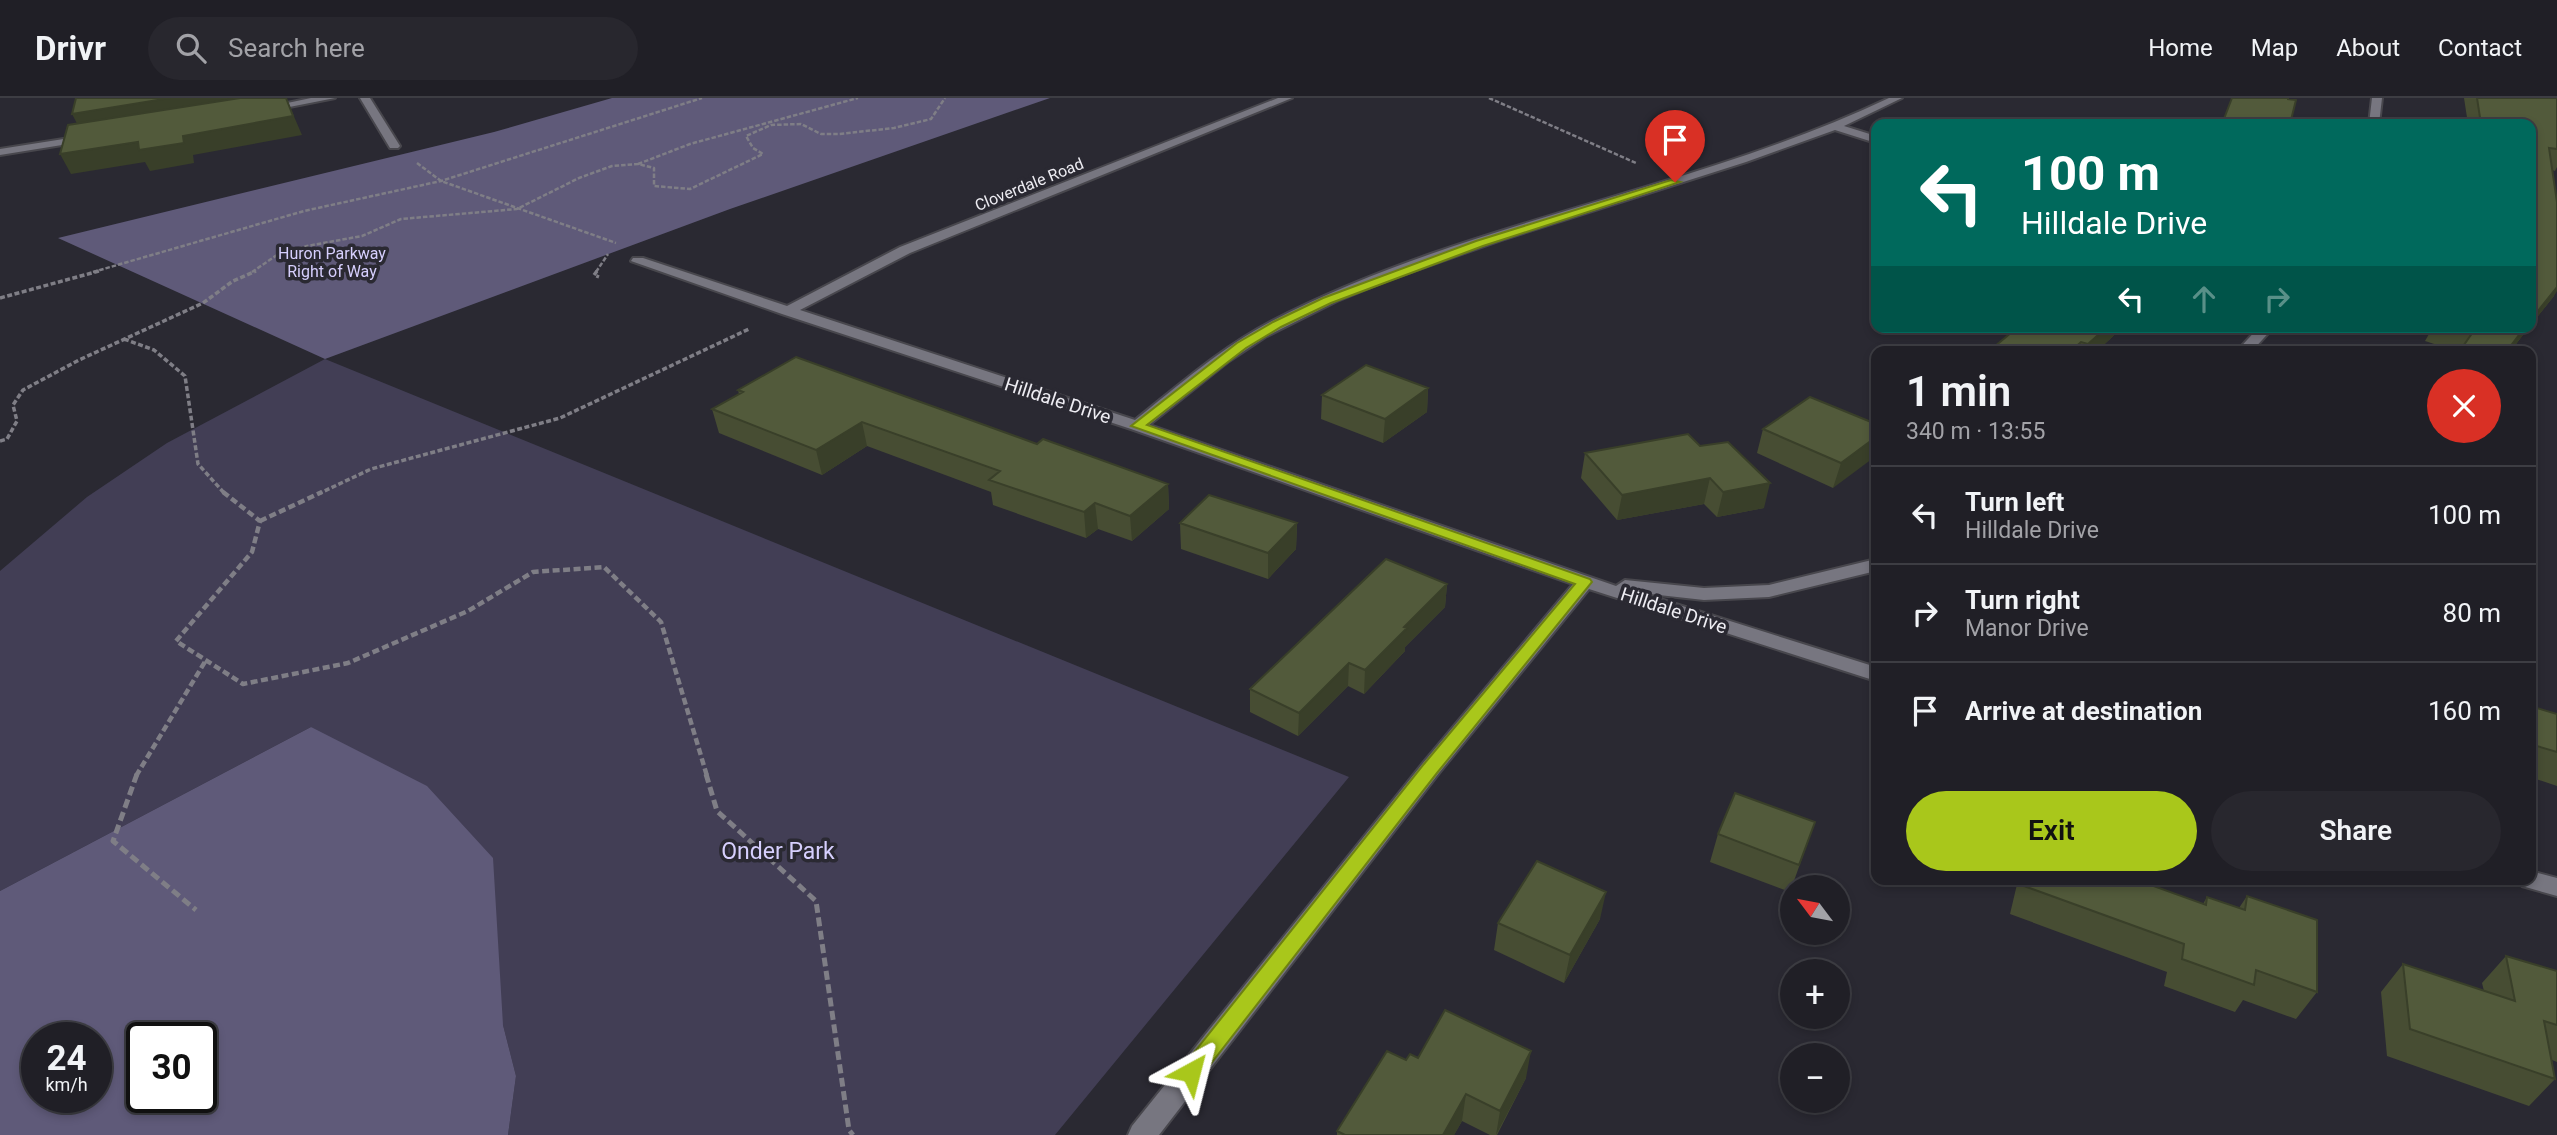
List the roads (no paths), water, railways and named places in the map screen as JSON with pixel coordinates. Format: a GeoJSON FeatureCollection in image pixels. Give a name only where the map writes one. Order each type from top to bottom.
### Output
{"type":"FeatureCollection","features":[{"type":"Feature","properties":{"kind":"street"},"geometry":{"type":"LineString","coordinates":[[248,112],[330,98]]}},
{"type":"Feature","properties":{"kind":"street"},"geometry":{"type":"LineString","coordinates":[[365,98],[394,146]]}},
{"type":"Feature","properties":{"kind":"street","name":"Cloverdale Road"},"geometry":{"type":"LineString","coordinates":[[788,311],[905,250],[1287,98]]}},
{"type":"Feature","properties":{"kind":"street"},"geometry":{"type":"LineString","coordinates":[[1137,426],[1241,346],[1277,324],[1327,300],[1479,244],[1837,127],[1896,98]]}},
{"type":"Feature","properties":{"kind":"street"},"geometry":{"type":"LineString","coordinates":[[2374,119],[2376,98]]}},
{"type":"Feature","properties":{"kind":"street"},"geometry":{"type":"LineString","coordinates":[[1837,127],[1871,138]]}},
{"type":"Feature","properties":{"kind":"street"},"geometry":{"type":"LineString","coordinates":[[0,152],[101,136]]}},
{"type":"Feature","properties":{"kind":"street","name":"Hilldale Drive"},"geometry":{"type":"LineString","coordinates":[[638,261],[1137,426],[1585,582],[1871,672]]}},
{"type":"Feature","properties":{"kind":"street"},"geometry":{"type":"LineString","coordinates":[[2249,346],[2261,333]]}},
{"type":"Feature","properties":{"kind":"street"},"geometry":{"type":"LineString","coordinates":[[1142,1135],[1431,768],[1585,582],[1704,594],[1769,591],[1871,566]]}},
{"type":"Feature","properties":{"kind":"street"},"geometry":{"type":"LineString","coordinates":[[2536,882],[2557,887]]}},
{"type":"Feature","properties":{"kind":"park label","name":"Huron Parkway Right of Way"},"geometry":{"type":"Point","coordinates":[332,262]}},
{"type":"Feature","properties":{"kind":"park label","name":"Onder Park"},"geometry":{"type":"Point","coordinates":[778,851]}}]}
